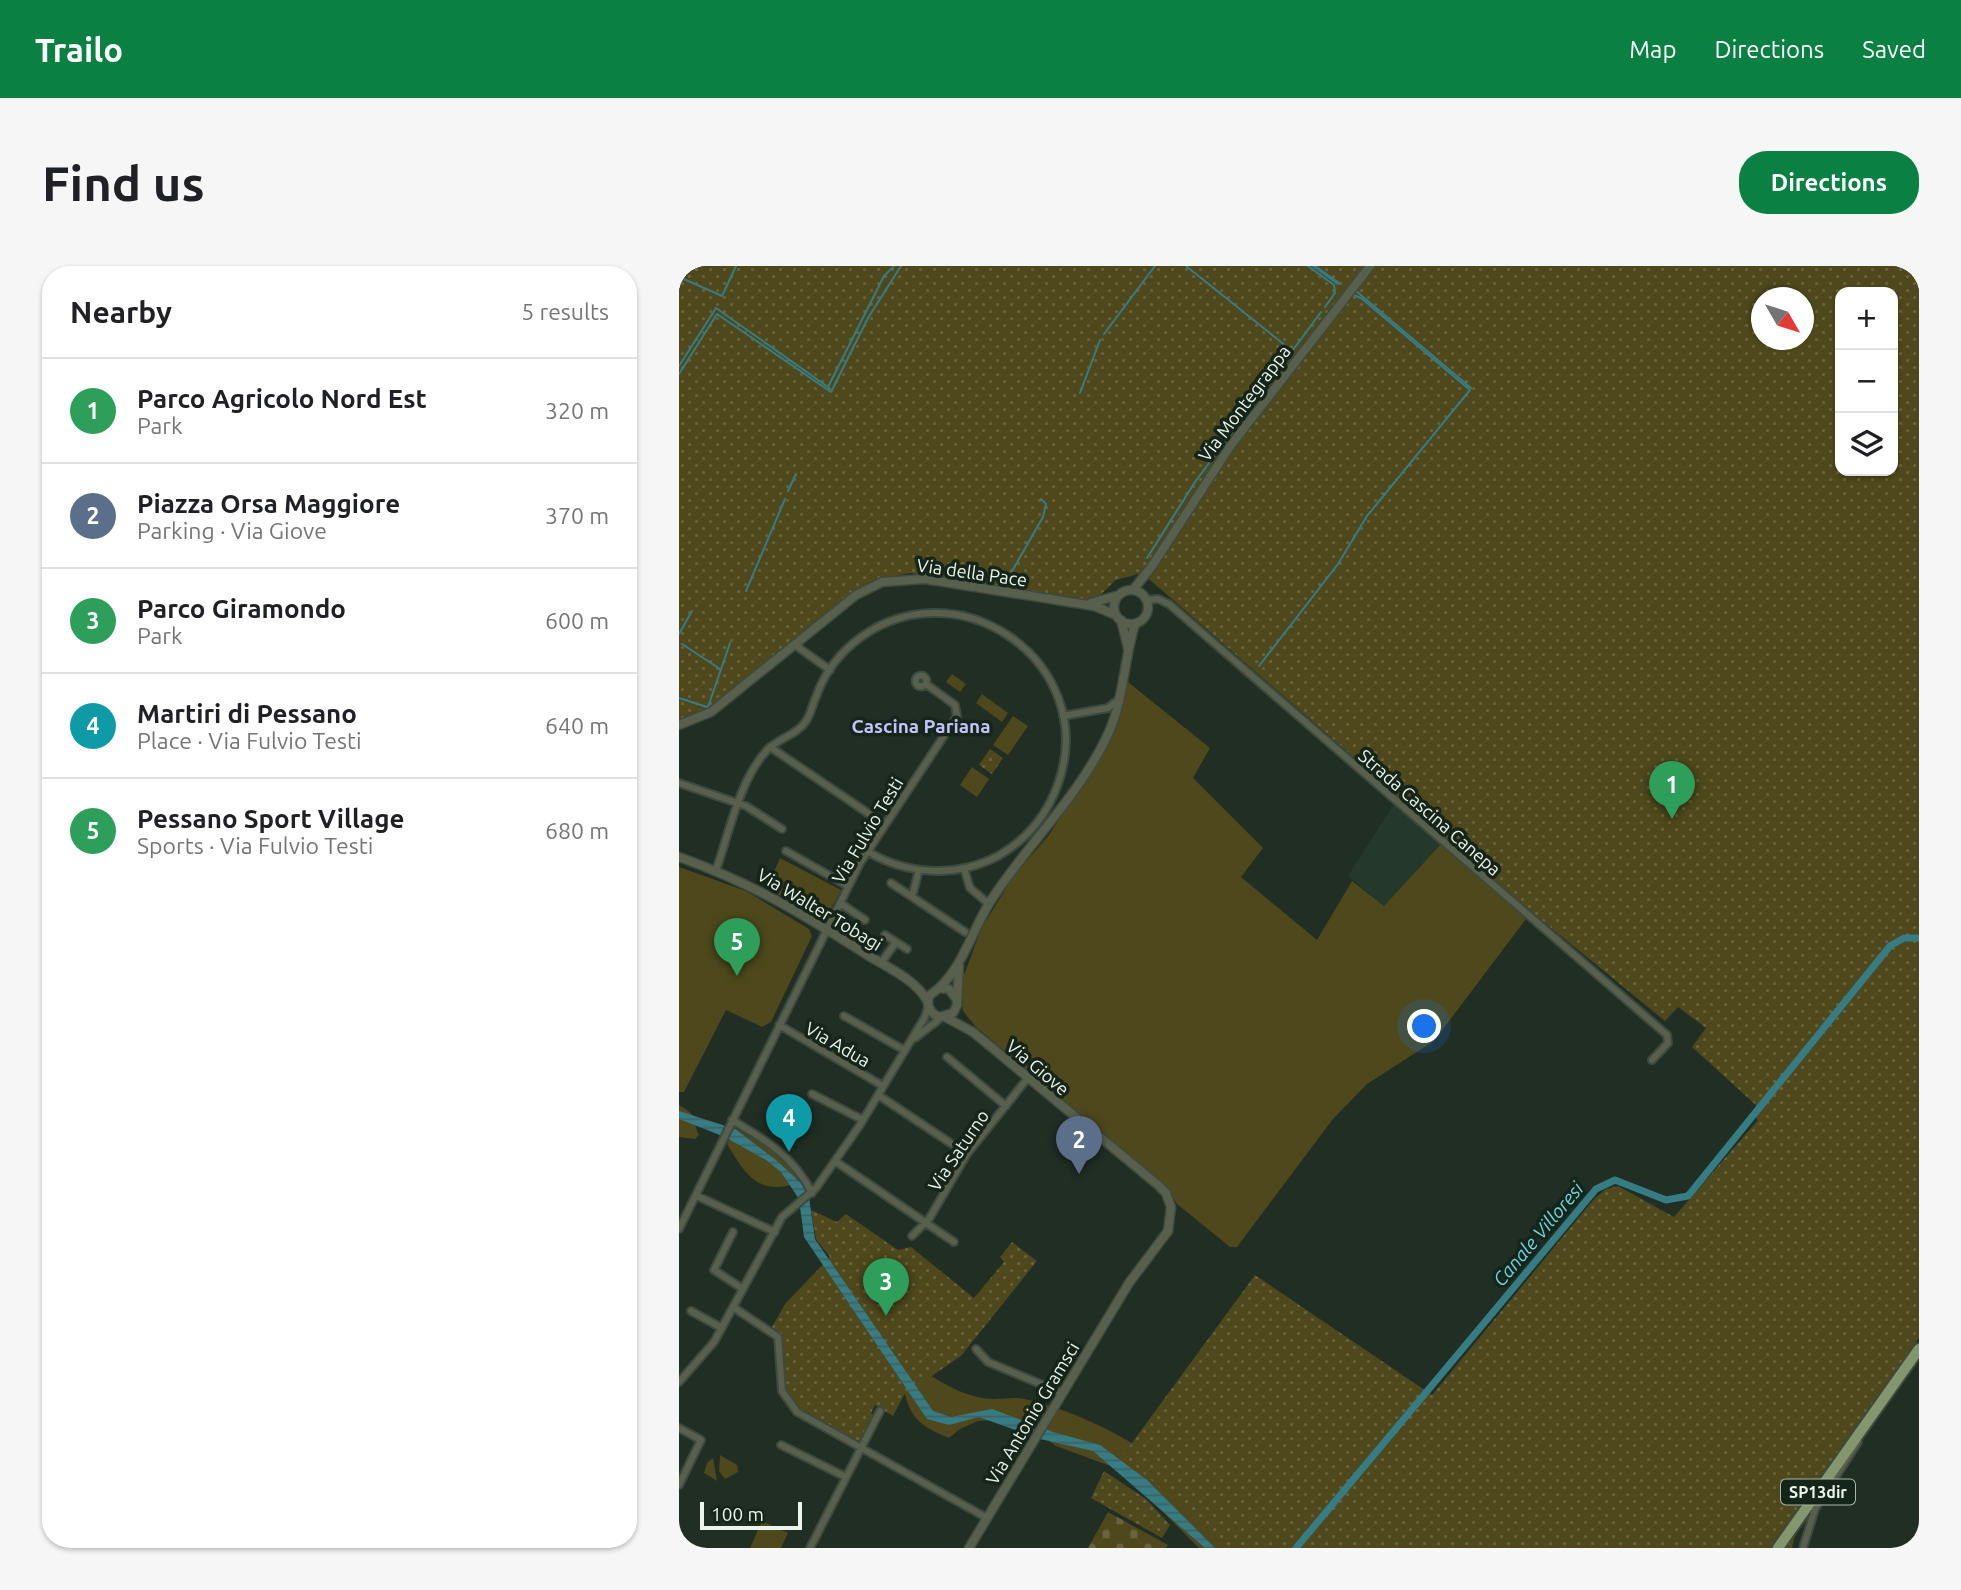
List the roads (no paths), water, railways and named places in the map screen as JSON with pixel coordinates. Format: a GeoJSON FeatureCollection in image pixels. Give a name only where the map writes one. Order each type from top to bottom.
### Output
{"type":"FeatureCollection","features":[{"type":"Feature","properties":{"kind":"main road","name":"SP13dir"},"geometry":{"type":"LineString","coordinates":[[1779,1548],[1919,1349]]}},
{"type":"Feature","properties":{"kind":"street","name":"Via Montegrappa"},"geometry":{"type":"LineString","coordinates":[[1133,590],[1152,566],[1231,445],[1370,266]]}},
{"type":"Feature","properties":{"kind":"street","name":"Via Montegrappa"},"geometry":{"type":"LineString","coordinates":[[1146,598],[1152,566]]}},
{"type":"Feature","properties":{"kind":"street","name":"Via della Pace"},"geometry":{"type":"LineString","coordinates":[[679,725],[709,714],[856,595],[872,585],[894,579],[925,579],[1081,604],[1118,617]]}},
{"type":"Feature","properties":{"kind":"street"},"geometry":{"type":"LineString","coordinates":[[679,1381],[707,1352],[786,1212],[812,1193],[863,1120],[925,1017],[928,1003],[961,956],[989,904],[1048,828],[1107,735],[1118,700],[1135,624],[1146,615],[1146,598],[1133,590],[1120,594],[1114,604],[1128,650]]}},
{"type":"Feature","properties":{"kind":"street","name":"Via della Pace"},"geometry":{"type":"LineString","coordinates":[[1081,604],[1107,600],[1120,594]]}},
{"type":"Feature","properties":{"kind":"street","name":"Strada Cascina Canepa"},"geometry":{"type":"LineString","coordinates":[[1146,598],[1169,604],[1668,1036],[1668,1043],[1652,1060]]}},
{"type":"Feature","properties":{"kind":"street"},"geometry":{"type":"LineString","coordinates":[[716,870],[750,774],[770,747],[805,723],[829,670],[852,645],[886,623],[924,614],[960,615],[994,626],[1027,650],[1051,682],[1063,716],[1065,738],[1062,770],[1043,814],[1009,848],[964,868],[919,870],[895,865],[867,851]]}},
{"type":"Feature","properties":{"kind":"street"},"geometry":{"type":"LineString","coordinates":[[1118,617],[1135,624]]}},
{"type":"Feature","properties":{"kind":"street"},"geometry":{"type":"LineString","coordinates":[[795,645],[829,670]]}},
{"type":"Feature","properties":{"kind":"street","name":"Via Fulvio Testi"},"geometry":{"type":"LineString","coordinates":[[679,1229],[848,886],[884,824],[957,716],[955,705],[926,684]]}},
{"type":"Feature","properties":{"kind":"street"},"geometry":{"type":"LineString","coordinates":[[1063,716],[1108,708],[1118,700]]}},
{"type":"Feature","properties":{"kind":"street"},"geometry":{"type":"LineString","coordinates":[[770,747],[884,824]]}},
{"type":"Feature","properties":{"kind":"street"},"geometry":{"type":"LineString","coordinates":[[679,783],[739,804],[782,829]]}},
{"type":"Feature","properties":{"kind":"street"},"geometry":{"type":"LineString","coordinates":[[786,851],[848,886]]}},
{"type":"Feature","properties":{"kind":"street","name":"Via Walter Tobagi"},"geometry":{"type":"LineString","coordinates":[[679,857],[716,870],[783,901],[904,978],[928,1003]]}},
{"type":"Feature","properties":{"kind":"street"},"geometry":{"type":"LineString","coordinates":[[964,868],[970,888],[989,904]]}},
{"type":"Feature","properties":{"kind":"street"},"geometry":{"type":"LineString","coordinates":[[912,897],[919,870]]}},
{"type":"Feature","properties":{"kind":"street"},"geometry":{"type":"LineString","coordinates":[[891,883],[965,932]]}},
{"type":"Feature","properties":{"kind":"street"},"geometry":{"type":"LineString","coordinates":[[840,903],[865,920]]}},
{"type":"Feature","properties":{"kind":"street"},"geometry":{"type":"LineString","coordinates":[[885,935],[907,949]]}},
{"type":"Feature","properties":{"kind":"street"},"geometry":{"type":"LineString","coordinates":[[881,963],[896,942]]}},
{"type":"Feature","properties":{"kind":"street"},"geometry":{"type":"LineString","coordinates":[[906,1047],[953,1013],[957,1002],[961,956]]}},
{"type":"Feature","properties":{"kind":"street","name":"Via Walter Tobagi"},"geometry":{"type":"LineString","coordinates":[[904,978],[937,989]]}},
{"type":"Feature","properties":{"kind":"street"},"geometry":{"type":"LineString","coordinates":[[937,989],[953,992],[957,1002]]}},
{"type":"Feature","properties":{"kind":"street","name":"Via Giove"},"geometry":{"type":"LineString","coordinates":[[957,1002],[973,1032]]}},
{"type":"Feature","properties":{"kind":"street"},"geometry":{"type":"LineString","coordinates":[[928,1003],[932,1013],[944,1017]]}},
{"type":"Feature","properties":{"kind":"street"},"geometry":{"type":"LineString","coordinates":[[844,1016],[906,1047]]}},
{"type":"Feature","properties":{"kind":"street","name":"Via Giove"},"geometry":{"type":"LineString","coordinates":[[944,1017],[973,1032],[1161,1187],[1172,1210]]}},
{"type":"Feature","properties":{"kind":"street","name":"Via Adua"},"geometry":{"type":"LineString","coordinates":[[779,1026],[883,1086]]}},
{"type":"Feature","properties":{"kind":"street"},"geometry":{"type":"LineString","coordinates":[[947,1057],[1006,1106]]}},
{"type":"Feature","properties":{"kind":"street","name":"Via Saturno"},"geometry":{"type":"LineString","coordinates":[[912,1236],[927,1221],[967,1154],[1027,1079]]}},
{"type":"Feature","properties":{"kind":"street"},"geometry":{"type":"LineString","coordinates":[[812,1094],[863,1120]]}},
{"type":"Feature","properties":{"kind":"street"},"geometry":{"type":"LineString","coordinates":[[878,1095],[967,1154]]}},
{"type":"Feature","properties":{"kind":"street"},"geometry":{"type":"LineString","coordinates":[[731,1122],[785,1155],[801,1173],[812,1193]]}},
{"type":"Feature","properties":{"kind":"street"},"geometry":{"type":"LineString","coordinates":[[835,1161],[927,1221],[954,1242]]}},
{"type":"Feature","properties":{"kind":"street"},"geometry":{"type":"LineString","coordinates":[[697,1196],[775,1232]]}},
{"type":"Feature","properties":{"kind":"street","name":"Via Antonio Gramsci"},"geometry":{"type":"LineString","coordinates":[[969,1548],[1138,1269],[1168,1231],[1172,1210]]}},
{"type":"Feature","properties":{"kind":"street"},"geometry":{"type":"LineString","coordinates":[[733,1232],[714,1270],[744,1289]]}},
{"type":"Feature","properties":{"kind":"street"},"geometry":{"type":"LineString","coordinates":[[733,1307],[778,1336],[781,1387],[790,1406],[860,1449],[987,1518]]}},
{"type":"Feature","properties":{"kind":"street"},"geometry":{"type":"LineString","coordinates":[[691,1311],[722,1328]]}},
{"type":"Feature","properties":{"kind":"street"},"geometry":{"type":"LineString","coordinates":[[976,1349],[988,1362],[1062,1394]]}},
{"type":"Feature","properties":{"kind":"street"},"geometry":{"type":"LineString","coordinates":[[810,1548],[880,1411]]}},
{"type":"Feature","properties":{"kind":"street"},"geometry":{"type":"LineString","coordinates":[[679,1428],[701,1440],[679,1485]]}},
{"type":"Feature","properties":{"kind":"street"},"geometry":{"type":"LineString","coordinates":[[1803,1548],[1812,1515],[1854,1451],[1858,1436]]}},
{"type":"Feature","properties":{"kind":"street"},"geometry":{"type":"LineString","coordinates":[[781,1445],[846,1477]]}},
{"type":"Feature","properties":{"kind":"water"},"geometry":{"type":"Polygon","coordinates":[[[679,1111],[735,1129],[802,1184],[809,1197],[815,1239],[933,1411],[951,1417],[992,1409],[1053,1432],[1100,1445],[1147,1480],[1215,1548],[1205,1548],[1093,1451],[1040,1439],[979,1417],[949,1425],[927,1419],[804,1237],[799,1199],[781,1172],[766,1160],[725,1137],[679,1119],[679,1111]]]}},
{"type":"Feature","properties":{"kind":"waterway"},"geometry":{"type":"LineString","coordinates":[[679,277],[722,296],[736,266]]}},
{"type":"Feature","properties":{"kind":"waterway"},"geometry":{"type":"LineString","coordinates":[[679,366],[716,308],[828,387],[884,276],[894,266]]}},
{"type":"Feature","properties":{"kind":"waterway"},"geometry":{"type":"LineString","coordinates":[[679,374],[717,314],[831,392],[868,318],[901,266]]}},
{"type":"Feature","properties":{"kind":"waterway"},"geometry":{"type":"LineString","coordinates":[[1104,334],[1155,266]]}},
{"type":"Feature","properties":{"kind":"waterway"},"geometry":{"type":"LineString","coordinates":[[1186,266],[1291,350]]}},
{"type":"Feature","properties":{"kind":"waterway"},"geometry":{"type":"LineString","coordinates":[[1308,266],[1334,285],[1335,293],[1325,307]]}},
{"type":"Feature","properties":{"kind":"waterway"},"geometry":{"type":"LineString","coordinates":[[1313,266],[1338,284]]}},
{"type":"Feature","properties":{"kind":"waterway"},"geometry":{"type":"LineString","coordinates":[[1315,266],[1339,283]]}},
{"type":"Feature","properties":{"kind":"waterway"},"geometry":{"type":"LineString","coordinates":[[1356,291],[1471,388]]}},
{"type":"Feature","properties":{"kind":"waterway"},"geometry":{"type":"LineString","coordinates":[[1259,666],[1338,564],[1367,516],[1470,390],[1361,298],[1353,295]]}},
{"type":"Feature","properties":{"kind":"waterway"},"geometry":{"type":"LineString","coordinates":[[1147,558],[1195,482],[1321,312]]}},
{"type":"Feature","properties":{"kind":"waterway"},"geometry":{"type":"LineString","coordinates":[[1080,393],[1100,340]]}},
{"type":"Feature","properties":{"kind":"waterway"},"geometry":{"type":"LineString","coordinates":[[788,491],[796,474]]}},
{"type":"Feature","properties":{"kind":"waterway"},"geometry":{"type":"LineString","coordinates":[[746,591],[785,499]]}},
{"type":"Feature","properties":{"kind":"waterway"},"geometry":{"type":"LineString","coordinates":[[1003,587],[1043,517],[1046,504],[1041,499]]}},
{"type":"Feature","properties":{"kind":"waterway"},"geometry":{"type":"LineString","coordinates":[[679,634],[692,611]]}},
{"type":"Feature","properties":{"kind":"waterway"},"geometry":{"type":"LineString","coordinates":[[708,707],[730,643]]}},
{"type":"Feature","properties":{"kind":"waterway"},"geometry":{"type":"LineString","coordinates":[[682,644],[720,669]]}},
{"type":"Feature","properties":{"kind":"waterway"},"geometry":{"type":"LineString","coordinates":[[679,698],[707,707]]}},
{"type":"Feature","properties":{"kind":"waterway","name":"Canale Villoresi"},"geometry":{"type":"LineString","coordinates":[[1296,1548],[1596,1189],[1615,1180],[1666,1200],[1688,1196],[1890,946],[1904,938],[1919,938]]}},
{"type":"Feature","properties":{"kind":"place","name":"Parco Agricolo Nord Est"},"geometry":{"type":"Point","coordinates":[1672,819]}},
{"type":"Feature","properties":{"kind":"place","name":"Pessano Sport Village"},"geometry":{"type":"Point","coordinates":[737,976]}},
{"type":"Feature","properties":{"kind":"place","name":"Martiri di Pessano"},"geometry":{"type":"Point","coordinates":[789,1152]}},
{"type":"Feature","properties":{"kind":"place","name":"Piazza Orsa Maggiore"},"geometry":{"type":"Point","coordinates":[1079,1174]}},
{"type":"Feature","properties":{"kind":"place","name":"Parco Giramondo"},"geometry":{"type":"Point","coordinates":[886,1316]}},
{"type":"Feature","properties":{"kind":"district","name":"Cascina Pariana"},"geometry":{"type":"Point","coordinates":[921,726]}}]}
